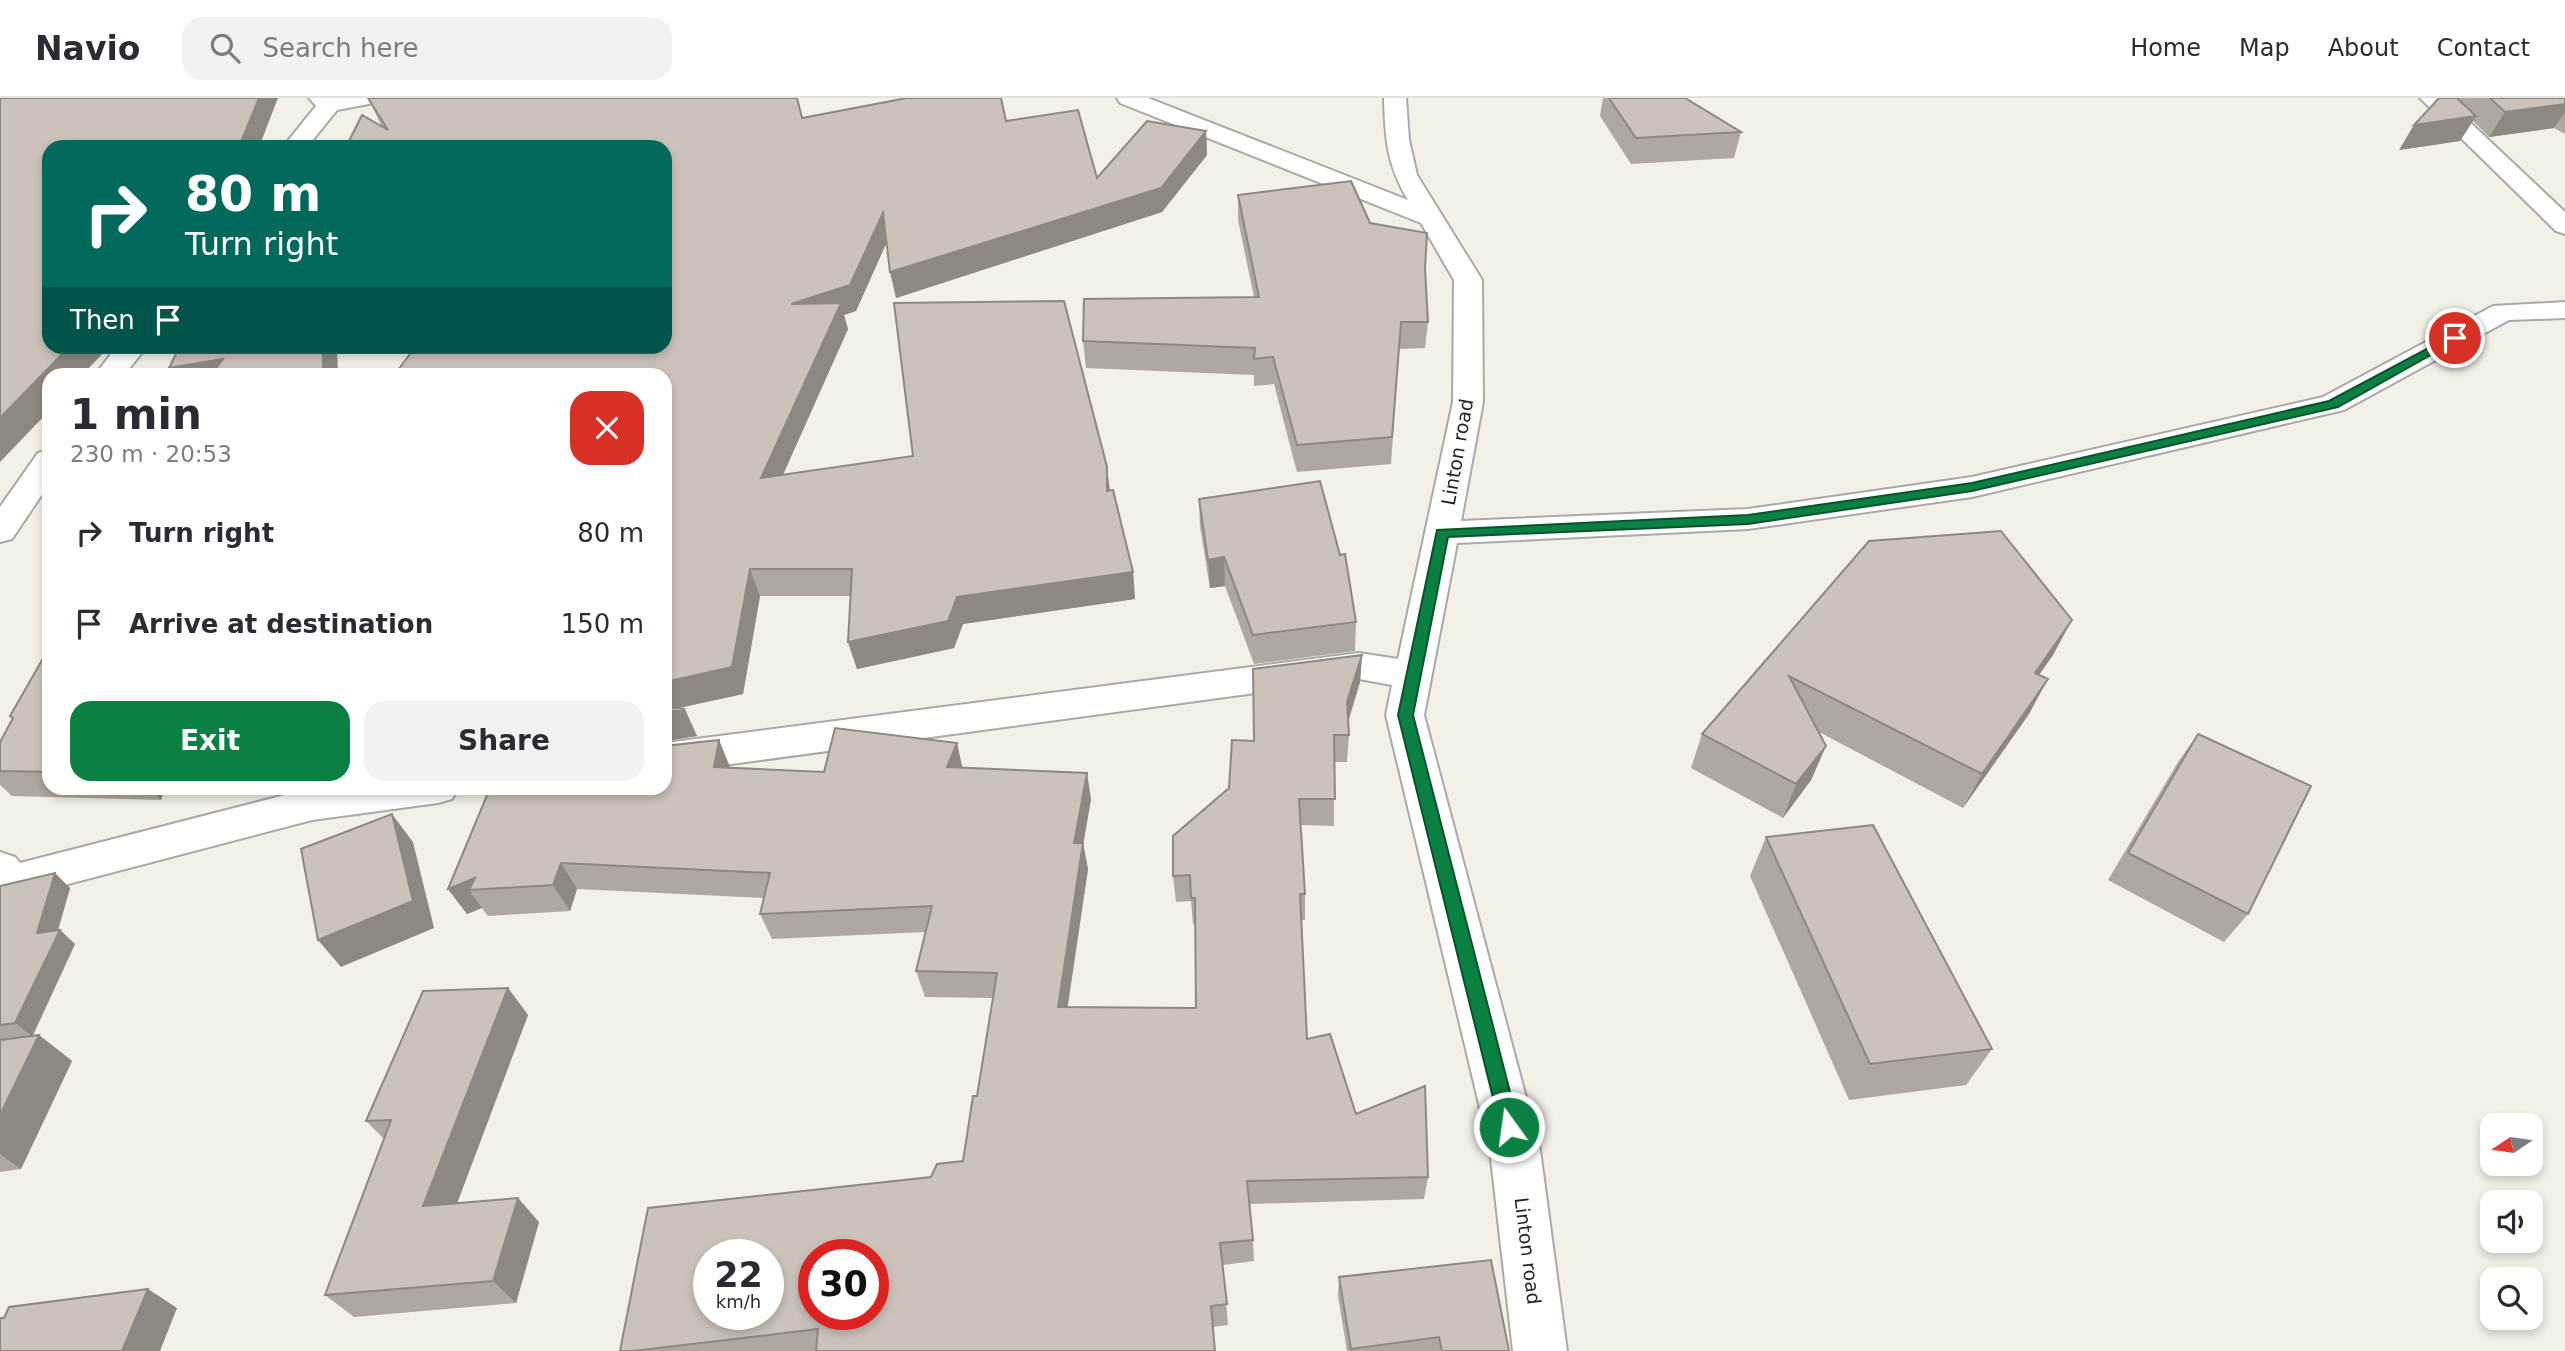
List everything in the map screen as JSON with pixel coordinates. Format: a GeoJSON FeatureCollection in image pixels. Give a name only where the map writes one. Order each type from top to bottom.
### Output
{"type":"FeatureCollection","features":[{"type":"Feature","properties":{"kind":"street"},"geometry":{"type":"LineString","coordinates":[[300,140],[325,102],[366,98]]}},
{"type":"Feature","properties":{"kind":"street"},"geometry":{"type":"LineString","coordinates":[[1128,98],[1427,217]]}},
{"type":"Feature","properties":{"kind":"street","name":"Linton road"},"geometry":{"type":"LineString","coordinates":[[1395,98],[1397,139],[1405,175],[1427,217],[1468,280],[1468,402],[1405,715],[1515,1150],[1540,1351]]}},
{"type":"Feature","properties":{"kind":"street"},"geometry":{"type":"LineString","coordinates":[[2431,98],[2565,226]]}},
{"type":"Feature","properties":{"kind":"street"},"geometry":{"type":"LineString","coordinates":[[1442,533],[1748,519],[1972,487],[2333,404],[2503,312],[2565,310]]}},
{"type":"Feature","properties":{"kind":"street"},"geometry":{"type":"LineString","coordinates":[[115,368],[126,354]]}},
{"type":"Feature","properties":{"kind":"street"},"geometry":{"type":"LineString","coordinates":[[0,531],[42,470]]}},
{"type":"Feature","properties":{"kind":"street"},"geometry":{"type":"LineString","coordinates":[[672,757],[1359,666],[1414,675]]}},
{"type":"Feature","properties":{"kind":"street"},"geometry":{"type":"LineString","coordinates":[[0,869],[11,882],[312,804],[383,795]]}},
{"type":"Feature","properties":{"kind":"building"},"geometry":{"type":"Polygon","coordinates":[[[0,98],[259,98],[242,140],[42,140],[42,354],[62,354],[49,368],[42,368],[42,375],[0,418],[0,98]]]}},
{"type":"Feature","properties":{"kind":"building"},"geometry":{"type":"Polygon","coordinates":[[[368,98],[797,98],[802,118],[907,98],[1001,98],[1006,121],[1078,110],[1097,178],[1147,121],[1206,131],[1161,188],[890,272],[883,213],[850,285],[791,304],[841,303],[761,478],[913,456],[894,303],[1064,301],[1107,467],[1107,491],[1113,490],[1133,572],[957,597],[948,621],[848,642],[852,569],[750,569],[732,667],[672,680],[672,368],[400,368],[410,354],[672,354],[672,140],[350,140],[362,115],[388,130],[368,98]]]}},
{"type":"Feature","properties":{"kind":"building"},"geometry":{"type":"Polygon","coordinates":[[[1609,98],[1685,98],[1741,132],[1636,138],[1609,98]]]}},
{"type":"Feature","properties":{"kind":"building"},"geometry":{"type":"Polygon","coordinates":[[[2439,98],[2457,98],[2476,116],[2414,125],[2439,98]]]}},
{"type":"Feature","properties":{"kind":"building"},"geometry":{"type":"Polygon","coordinates":[[[2490,98],[2565,98],[2565,104],[2505,112],[2490,98]]]}},
{"type":"Feature","properties":{"kind":"building"},"geometry":{"type":"Polygon","coordinates":[[[1351,181],[1370,223],[1427,233],[1425,269],[1428,322],[1401,322],[1392,437],[1297,445],[1273,357],[1254,359],[1255,348],[1083,341],[1084,299],[1259,297],[1238,195],[1351,181]]]}},
{"type":"Feature","properties":{"kind":"building"},"geometry":{"type":"Polygon","coordinates":[[[176,354],[323,354],[323,368],[216,368],[223,359],[169,368],[176,354]]]}},
{"type":"Feature","properties":{"kind":"building"},"geometry":{"type":"Polygon","coordinates":[[[1320,481],[1340,555],[1345,554],[1356,622],[1253,635],[1224,557],[1208,560],[1199,499],[1320,481]]]}},
{"type":"Feature","properties":{"kind":"building"},"geometry":{"type":"Polygon","coordinates":[[[2001,531],[2072,620],[2035,673],[2048,679],[1982,774],[1789,676],[1826,746],[1796,784],[1702,734],[1869,541],[2001,531]]]}},
{"type":"Feature","properties":{"kind":"building"},"geometry":{"type":"Polygon","coordinates":[[[1362,655],[1347,702],[1349,735],[1334,735],[1335,799],[1299,799],[1305,894],[1300,894],[1307,1039],[1330,1034],[1356,1114],[1425,1086],[1428,1177],[1247,1181],[1253,1240],[1220,1243],[1227,1304],[1211,1306],[1215,1351],[816,1351],[818,1330],[889,1330],[889,1239],[798,1239],[798,1330],[810,1330],[620,1351],[648,1208],[931,1177],[937,1164],[963,1161],[973,1096],[977,1096],[997,973],[916,971],[932,906],[760,914],[770,873],[561,863],[553,885],[469,890],[475,878],[448,889],[487,795],[672,795],[672,745],[719,740],[714,767],[824,772],[835,728],[957,743],[947,767],[1087,773],[1074,843],[1083,843],[1058,1007],[1196,1008],[1195,898],[1191,898],[1190,875],[1173,876],[1173,836],[1229,788],[1232,740],[1254,741],[1253,669],[1362,655]]]}},
{"type":"Feature","properties":{"kind":"building"},"geometry":{"type":"Polygon","coordinates":[[[42,660],[42,772],[0,771],[0,742],[13,718],[10,716],[42,660]]]}},
{"type":"Feature","properties":{"kind":"building"},"geometry":{"type":"Polygon","coordinates":[[[2198,734],[2311,786],[2248,914],[2128,853],[2198,734]]]}},
{"type":"Feature","properties":{"kind":"building"},"geometry":{"type":"Polygon","coordinates":[[[392,814],[413,901],[318,940],[301,849],[392,814]]]}},
{"type":"Feature","properties":{"kind":"building"},"geometry":{"type":"Polygon","coordinates":[[[1873,825],[1992,1049],[1870,1064],[1766,837],[1873,825]]]}},
{"type":"Feature","properties":{"kind":"building"},"geometry":{"type":"Polygon","coordinates":[[[55,873],[37,933],[60,930],[15,1023],[0,1025],[0,886],[55,873]]]}},
{"type":"Feature","properties":{"kind":"building"},"geometry":{"type":"Polygon","coordinates":[[[508,988],[423,1206],[518,1198],[493,1281],[325,1295],[391,1120],[366,1121],[423,991],[508,988]]]}},
{"type":"Feature","properties":{"kind":"building"},"geometry":{"type":"Polygon","coordinates":[[[39,1035],[0,1115],[0,1040],[39,1035]]]}},
{"type":"Feature","properties":{"kind":"building"},"geometry":{"type":"Polygon","coordinates":[[[1491,1260],[1509,1351],[1442,1351],[1439,1337],[1351,1349],[1339,1277],[1491,1260]]]}},
{"type":"Feature","properties":{"kind":"building"},"geometry":{"type":"Polygon","coordinates":[[[148,1289],[122,1351],[0,1351],[0,1318],[4,1318],[9,1307],[148,1289]]]}},
{"type":"Feature","properties":{"kind":"route"},"geometry":{"type":"LineString","coordinates":[[1509,1127],[1405,715],[1442,533],[1748,519],[1972,487],[2333,404],[2455,338]]}}]}
